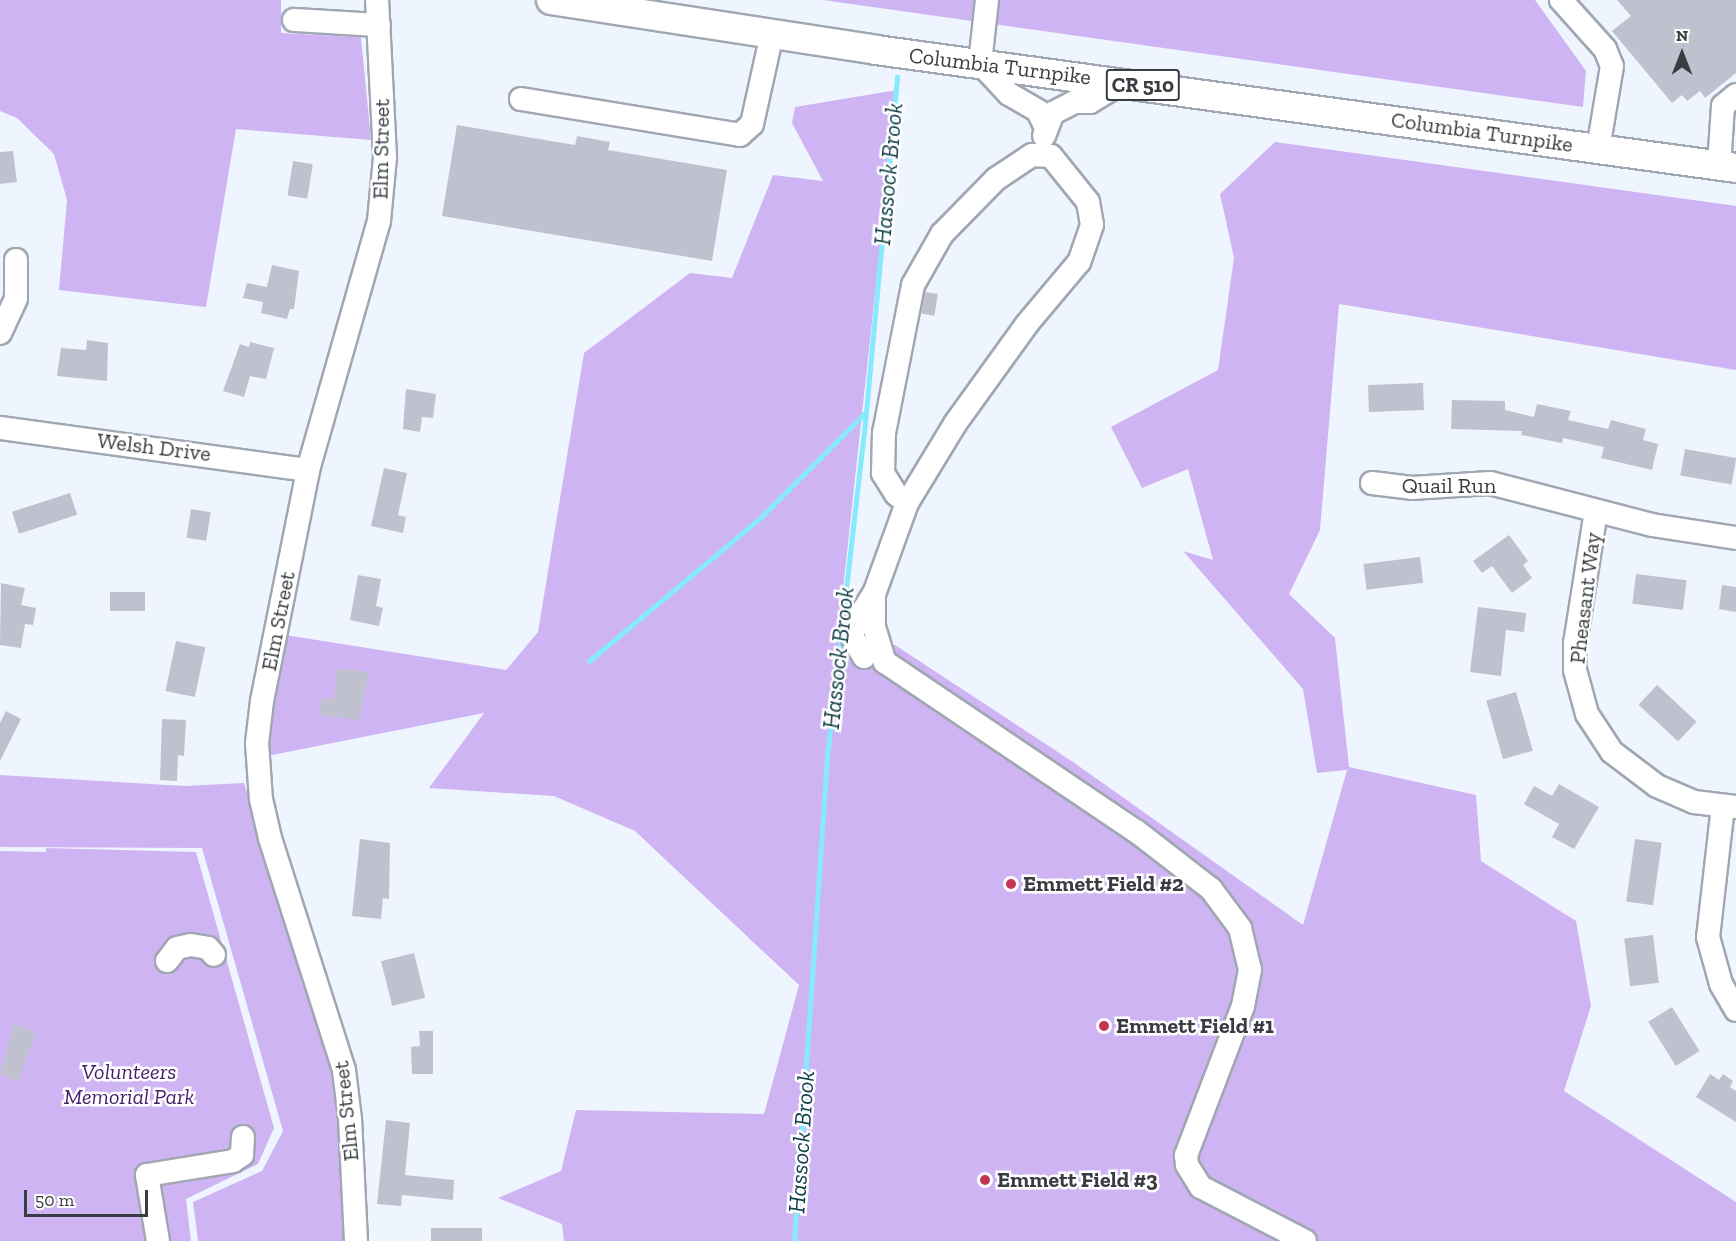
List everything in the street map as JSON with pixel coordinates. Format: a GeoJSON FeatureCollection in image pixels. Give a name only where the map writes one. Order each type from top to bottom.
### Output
{"type":"FeatureCollection","features":[{"type":"Feature","properties":{"kind":"main road","name":"Columbia Turnpike"},"geometry":{"type":"LineString","coordinates":[[550,0],[772,34],[1727,167]]}},
{"type":"Feature","properties":{"kind":"street","name":"Elm Street"},"geometry":{"type":"LineString","coordinates":[[356,1241],[350,1119],[344,1070],[270,838],[257,773],[262,701],[308,470],[379,221],[385,157],[377,0]]}},
{"type":"Feature","properties":{"kind":"street"},"geometry":{"type":"LineString","coordinates":[[987,0],[980,63],[1010,94],[1038,111],[1045,126]]}},
{"type":"Feature","properties":{"kind":"street"},"geometry":{"type":"LineString","coordinates":[[1571,3],[1605,49],[1612,66],[1598,149]]}},
{"type":"Feature","properties":{"kind":"street"},"geometry":{"type":"LineString","coordinates":[[294,21],[379,26]]}},
{"type":"Feature","properties":{"kind":"street"},"geometry":{"type":"LineString","coordinates":[[521,99],[740,135],[752,124],[772,34]]}},
{"type":"Feature","properties":{"kind":"street"},"geometry":{"type":"LineString","coordinates":[[1042,153],[1045,126],[1053,113],[1062,107],[1090,102],[1123,82]]}},
{"type":"Feature","properties":{"kind":"street"},"geometry":{"type":"LineString","coordinates":[[1727,167],[1723,106],[1736,95]]}},
{"type":"Feature","properties":{"kind":"street"},"geometry":{"type":"LineString","coordinates":[[1042,153],[1060,166],[1088,202],[1092,225],[1079,262],[1027,324],[955,424],[907,503],[874,594],[874,660],[1136,831],[1211,890],[1240,928],[1250,970],[1243,1006],[1186,1155],[1187,1164],[1201,1187],[1305,1241]]}},
{"type":"Feature","properties":{"kind":"street"},"geometry":{"type":"LineString","coordinates":[[907,503],[896,494],[883,473],[884,433],[913,285],[928,253],[959,215],[1007,169],[1042,153]]}},
{"type":"Feature","properties":{"kind":"street"},"geometry":{"type":"LineString","coordinates":[[0,333],[15,298],[15,260]]}},
{"type":"Feature","properties":{"kind":"street","name":"Welsh Drive"},"geometry":{"type":"LineString","coordinates":[[0,428],[308,470]]}},
{"type":"Feature","properties":{"kind":"street","name":"Quail Run"},"geometry":{"type":"LineString","coordinates":[[1372,483],[1412,488],[1490,483],[1652,525],[1736,538]]}},
{"type":"Feature","properties":{"kind":"street","name":"Pheasant Way"},"geometry":{"type":"LineString","coordinates":[[1596,510],[1575,644],[1575,670],[1587,714],[1612,752],[1640,775],[1677,796],[1729,806]]}},
{"type":"Feature","properties":{"kind":"street"},"geometry":{"type":"LineString","coordinates":[[1729,806],[1707,914],[1708,937],[1721,984],[1736,1010]]}},
{"type":"Feature","properties":{"kind":"street"},"geometry":{"type":"LineString","coordinates":[[167,961],[177,948],[191,945],[208,948],[214,955]]}},
{"type":"Feature","properties":{"kind":"street"},"geometry":{"type":"LineString","coordinates":[[158,1241],[147,1175],[233,1161],[242,1155],[243,1137]]}},
{"type":"Feature","properties":{"kind":"green space"},"geometry":{"type":"Polygon","coordinates":[[[0,0],[281,0],[281,33],[361,37],[371,140],[236,129],[206,307],[59,290],[67,200],[54,154],[17,118],[0,111],[0,0]]]}},
{"type":"Feature","properties":{"kind":"green space"},"geometry":{"type":"Polygon","coordinates":[[[823,0],[1535,0],[1586,71],[1583,107],[823,0]]]}},
{"type":"Feature","properties":{"kind":"green space"},"geometry":{"type":"Polygon","coordinates":[[[897,90],[838,636],[895,645],[1073,762],[1303,925],[1347,770],[1317,773],[1303,689],[1183,551],[1213,560],[1188,469],[1142,488],[1111,427],[1218,370],[1234,258],[1220,194],[1275,142],[1736,206],[1736,370],[1339,304],[1320,530],[1289,594],[1335,638],[1349,767],[1476,795],[1481,861],[1576,921],[1591,1006],[1564,1091],[1736,1202],[1736,1241],[564,1241],[562,1224],[498,1198],[561,1171],[576,1110],[764,1114],[799,985],[635,831],[554,796],[429,788],[484,713],[262,757],[279,634],[506,670],[538,632],[584,353],[690,273],[732,278],[773,175],[823,181],[792,123],[795,107],[897,90]]]}},
{"type":"Feature","properties":{"kind":"green space"},"geometry":{"type":"Polygon","coordinates":[[[0,775],[184,786],[244,783],[353,1122],[356,1241],[198,1241],[193,1202],[262,1171],[283,1131],[202,848],[0,847],[0,775]]]}},
{"type":"Feature","properties":{"kind":"green space","name":"Volunteers Memorial Park"},"geometry":{"type":"Polygon","coordinates":[[[46,848],[196,852],[274,1128],[258,1164],[186,1199],[191,1241],[0,1241],[0,851],[46,852],[46,848]]]}},
{"type":"Feature","properties":{"kind":"building"},"geometry":{"type":"Polygon","coordinates":[[[1617,0],[1736,0],[1736,73],[1705,98],[1700,91],[1687,101],[1682,95],[1672,103],[1612,31],[1631,16],[1617,0]]]}},
{"type":"Feature","properties":{"kind":"building"},"geometry":{"type":"Polygon","coordinates":[[[457,125],[575,145],[577,136],[610,142],[608,150],[727,170],[712,261],[442,216],[457,125]]]}},
{"type":"Feature","properties":{"kind":"building"},"geometry":{"type":"Polygon","coordinates":[[[13,151],[17,182],[0,184],[0,152],[13,151]]]}},
{"type":"Feature","properties":{"kind":"building"},"geometry":{"type":"Polygon","coordinates":[[[293,161],[313,164],[307,199],[288,196],[293,161]]]}},
{"type":"Feature","properties":{"kind":"building"},"geometry":{"type":"Polygon","coordinates":[[[272,265],[299,271],[294,309],[290,309],[287,319],[261,313],[263,302],[243,298],[247,283],[267,287],[272,265]]]}},
{"type":"Feature","properties":{"kind":"building"},"geometry":{"type":"Polygon","coordinates":[[[925,292],[938,294],[934,316],[922,314],[925,292]]]}},
{"type":"Feature","properties":{"kind":"building"},"geometry":{"type":"Polygon","coordinates":[[[87,340],[108,343],[107,381],[57,376],[61,348],[86,350],[87,340]]]}},
{"type":"Feature","properties":{"kind":"building"},"geometry":{"type":"Polygon","coordinates":[[[250,342],[274,348],[266,379],[250,376],[244,397],[223,391],[240,344],[249,347],[250,342]]]}},
{"type":"Feature","properties":{"kind":"building"},"geometry":{"type":"Polygon","coordinates":[[[1423,383],[1424,410],[1369,412],[1368,385],[1423,383]]]}},
{"type":"Feature","properties":{"kind":"building"},"geometry":{"type":"Polygon","coordinates":[[[406,389],[436,394],[433,418],[422,417],[420,432],[403,429],[406,389]]]}},
{"type":"Feature","properties":{"kind":"building"},"geometry":{"type":"Polygon","coordinates":[[[1452,400],[1505,401],[1505,410],[1534,417],[1537,404],[1571,411],[1568,420],[1608,429],[1611,420],[1646,429],[1643,440],[1658,444],[1652,470],[1601,458],[1604,447],[1563,438],[1562,443],[1521,435],[1522,431],[1451,429],[1452,400]]]}},
{"type":"Feature","properties":{"kind":"building"},"geometry":{"type":"Polygon","coordinates":[[[1685,449],[1736,458],[1732,485],[1680,476],[1685,449]]]}},
{"type":"Feature","properties":{"kind":"building"},"geometry":{"type":"Polygon","coordinates":[[[384,468],[407,473],[398,515],[406,517],[403,533],[371,526],[384,468]]]}},
{"type":"Feature","properties":{"kind":"building"},"geometry":{"type":"Polygon","coordinates":[[[70,493],[77,515],[19,534],[12,512],[70,493]]]}},
{"type":"Feature","properties":{"kind":"building"},"geometry":{"type":"Polygon","coordinates":[[[191,509],[211,512],[206,541],[186,538],[191,509]]]}},
{"type":"Feature","properties":{"kind":"building"},"geometry":{"type":"Polygon","coordinates":[[[1509,535],[1528,561],[1523,565],[1532,578],[1512,593],[1492,566],[1482,573],[1473,561],[1509,535]]]}},
{"type":"Feature","properties":{"kind":"building"},"geometry":{"type":"Polygon","coordinates":[[[1420,557],[1423,583],[1367,590],[1363,564],[1420,557]]]}},
{"type":"Feature","properties":{"kind":"building"},"geometry":{"type":"Polygon","coordinates":[[[1636,574],[1687,580],[1683,610],[1632,604],[1636,574]]]}},
{"type":"Feature","properties":{"kind":"building"},"geometry":{"type":"Polygon","coordinates":[[[358,575],[381,579],[376,606],[383,608],[379,626],[350,620],[358,575]]]}},
{"type":"Feature","properties":{"kind":"building"},"geometry":{"type":"Polygon","coordinates":[[[1,583],[25,588],[21,605],[36,608],[33,625],[25,624],[21,648],[0,645],[1,583]]]}},
{"type":"Feature","properties":{"kind":"building"},"geometry":{"type":"Polygon","coordinates":[[[1722,585],[1736,587],[1736,612],[1719,609],[1722,585]]]}},
{"type":"Feature","properties":{"kind":"building"},"geometry":{"type":"Polygon","coordinates":[[[110,592],[145,592],[145,611],[110,611],[110,592]]]}},
{"type":"Feature","properties":{"kind":"building"},"geometry":{"type":"Polygon","coordinates":[[[1478,607],[1526,613],[1524,632],[1506,630],[1501,676],[1470,672],[1478,607]]]}},
{"type":"Feature","properties":{"kind":"building"},"geometry":{"type":"Polygon","coordinates":[[[176,641],[205,647],[195,697],[165,691],[176,641]]]}},
{"type":"Feature","properties":{"kind":"building"},"geometry":{"type":"Polygon","coordinates":[[[337,668],[369,672],[359,720],[320,715],[322,698],[334,699],[337,668]]]}},
{"type":"Feature","properties":{"kind":"building"},"geometry":{"type":"Polygon","coordinates":[[[1657,685],[1696,722],[1678,742],[1639,705],[1657,685]]]}},
{"type":"Feature","properties":{"kind":"building"},"geometry":{"type":"Polygon","coordinates":[[[1516,692],[1533,751],[1503,759],[1486,701],[1516,692]]]}},
{"type":"Feature","properties":{"kind":"building"},"geometry":{"type":"Polygon","coordinates":[[[6,711],[21,719],[0,761],[0,723],[6,711]]]}},
{"type":"Feature","properties":{"kind":"building"},"geometry":{"type":"Polygon","coordinates":[[[162,719],[186,720],[184,756],[178,755],[177,781],[160,780],[162,719]]]}},
{"type":"Feature","properties":{"kind":"building"},"geometry":{"type":"Polygon","coordinates":[[[1559,784],[1599,807],[1574,849],[1552,837],[1559,824],[1524,804],[1534,786],[1552,796],[1559,784]]]}},
{"type":"Feature","properties":{"kind":"building"},"geometry":{"type":"Polygon","coordinates":[[[360,839],[390,843],[389,899],[383,898],[381,919],[352,916],[360,839]]]}},
{"type":"Feature","properties":{"kind":"building"},"geometry":{"type":"Polygon","coordinates":[[[1635,839],[1662,843],[1653,905],[1626,901],[1635,839]]]}},
{"type":"Feature","properties":{"kind":"building"},"geometry":{"type":"Polygon","coordinates":[[[1653,935],[1659,983],[1630,986],[1624,939],[1653,935]]]}},
{"type":"Feature","properties":{"kind":"building"},"geometry":{"type":"Polygon","coordinates":[[[414,953],[425,998],[392,1006],[381,961],[414,953]]]}},
{"type":"Feature","properties":{"kind":"building"},"geometry":{"type":"Polygon","coordinates":[[[1672,1007],[1700,1051],[1676,1066],[1648,1022],[1672,1007]]]}},
{"type":"Feature","properties":{"kind":"building"},"geometry":{"type":"Polygon","coordinates":[[[14,1024],[36,1032],[18,1081],[0,1074],[14,1024]]]}},
{"type":"Feature","properties":{"kind":"building"},"geometry":{"type":"Polygon","coordinates":[[[419,1031],[433,1031],[433,1074],[412,1074],[411,1047],[420,1046],[419,1031]]]}},
{"type":"Feature","properties":{"kind":"building"},"geometry":{"type":"Polygon","coordinates":[[[1710,1074],[1719,1080],[1723,1074],[1733,1081],[1730,1087],[1736,1091],[1736,1122],[1696,1097],[1710,1074]]]}},
{"type":"Feature","properties":{"kind":"building"},"geometry":{"type":"Polygon","coordinates":[[[386,1120],[410,1123],[405,1175],[454,1180],[453,1200],[402,1195],[401,1206],[377,1204],[386,1120]]]}},
{"type":"Feature","properties":{"kind":"building"},"geometry":{"type":"Polygon","coordinates":[[[431,1228],[482,1228],[482,1241],[431,1241],[431,1228]]]}},
{"type":"Feature","properties":{"kind":"waterway","name":"Hassock Brook"},"geometry":{"type":"LineString","coordinates":[[794,1241],[828,747],[866,412],[897,76]]}},
{"type":"Feature","properties":{"kind":"waterway"},"geometry":{"type":"LineString","coordinates":[[589,661],[761,517],[866,412]]}},
{"type":"Feature","properties":{"kind":"place","name":"Emmett Field #2"},"geometry":{"type":"Point","coordinates":[1011,884]}},
{"type":"Feature","properties":{"kind":"place","name":"Emmett Field #1"},"geometry":{"type":"Point","coordinates":[1104,1026]}},
{"type":"Feature","properties":{"kind":"place","name":"Emmett Field #3"},"geometry":{"type":"Point","coordinates":[985,1180]}}]}
